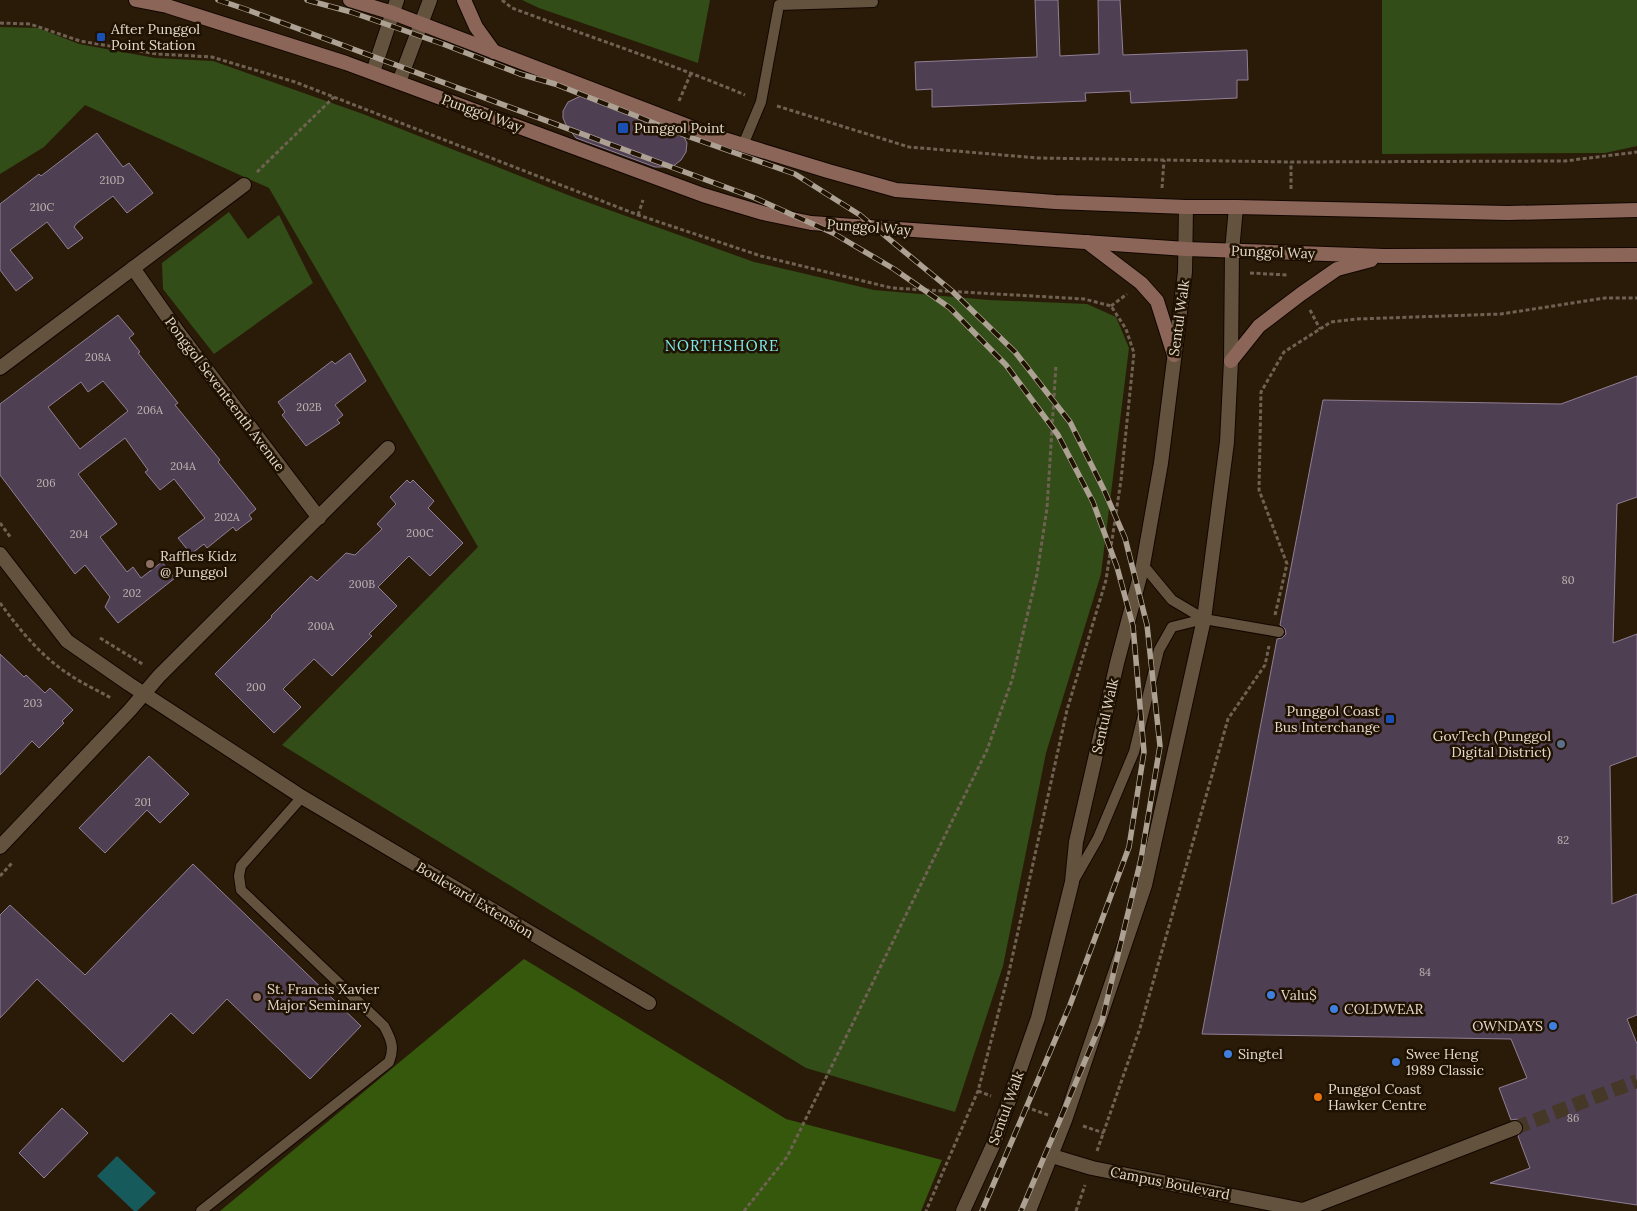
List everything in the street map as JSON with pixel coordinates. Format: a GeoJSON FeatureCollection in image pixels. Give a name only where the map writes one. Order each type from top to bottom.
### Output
{"type":"FeatureCollection","features":[{"type":"Feature","properties":{"kind":"main road","name":"Punggol Way"},"geometry":{"type":"LineString","coordinates":[[136,0],[167,6],[373,72],[703,195],[811,223],[1232,251],[1384,256],[1637,256]]}},
{"type":"Feature","properties":{"kind":"main road"},"geometry":{"type":"LineString","coordinates":[[350,0],[395,7],[421,24],[714,136],[896,190],[1055,202],[1186,207],[1508,213],[1637,210]]}},
{"type":"Feature","properties":{"kind":"main road"},"geometry":{"type":"LineString","coordinates":[[464,0],[476,27],[494,52]]}},
{"type":"Feature","properties":{"kind":"main road"},"geometry":{"type":"LineString","coordinates":[[1088,242],[1141,283],[1157,300],[1174,355]]}},
{"type":"Feature","properties":{"kind":"main road"},"geometry":{"type":"LineString","coordinates":[[1231,361],[1259,326],[1301,294],[1337,270],[1384,256]]}},
{"type":"Feature","properties":{"kind":"street"},"geometry":{"type":"LineString","coordinates":[[399,82],[430,0]]}},
{"type":"Feature","properties":{"kind":"street"},"geometry":{"type":"LineString","coordinates":[[373,72],[395,7]]}},
{"type":"Feature","properties":{"kind":"street"},"geometry":{"type":"LineString","coordinates":[[0,368],[244,185]]}},
{"type":"Feature","properties":{"kind":"street","name":"Sentul Walk"},"geometry":{"type":"LineString","coordinates":[[964,1211],[994,1143],[1038,1018],[1072,882],[1076,842],[1117,663],[1143,565],[1161,463],[1184,280],[1186,207]]}},
{"type":"Feature","properties":{"kind":"street"},"geometry":{"type":"LineString","coordinates":[[1029,1211],[1065,1120],[1145,885],[1204,619],[1227,442],[1231,361],[1232,251],[1236,207]]}},
{"type":"Feature","properties":{"kind":"street","name":"Ponggol Seventeenth Avenue"},"geometry":{"type":"LineString","coordinates":[[133,268],[184,340],[319,518]]}},
{"type":"Feature","properties":{"kind":"street"},"geometry":{"type":"LineString","coordinates":[[0,846],[160,676],[388,448]]}},
{"type":"Feature","properties":{"kind":"street"},"geometry":{"type":"LineString","coordinates":[[0,554],[67,641],[302,798]]}},
{"type":"Feature","properties":{"kind":"street","name":"Boulevard Extension"},"geometry":{"type":"LineString","coordinates":[[302,798],[649,1003]]}},
{"type":"Feature","properties":{"kind":"street","name":"Campus Boulevard"},"geometry":{"type":"LineString","coordinates":[[1052,1156],[1092,1168],[1303,1210],[1515,1128]]}},
{"type":"Feature","properties":{"kind":"lane"},"geometry":{"type":"LineString","coordinates":[[743,145],[761,102],[779,5],[873,2]]}},
{"type":"Feature","properties":{"kind":"lane"},"geometry":{"type":"LineString","coordinates":[[1143,565],[1172,600],[1204,619],[1279,632]]}},
{"type":"Feature","properties":{"kind":"lane"},"geometry":{"type":"LineString","coordinates":[[1072,882],[1098,838],[1134,752],[1159,650],[1172,627],[1204,619]]}},
{"type":"Feature","properties":{"kind":"lane"},"geometry":{"type":"LineString","coordinates":[[202,1211],[389,1062],[394,1052],[392,1041],[384,1026],[241,890],[239,876],[241,866],[302,798]]}},
{"type":"Feature","properties":{"kind":"path"},"geometry":{"type":"LineString","coordinates":[[502,0],[512,8],[691,72],[761,102],[909,147],[1038,158],[1291,162],[1565,161],[1637,152]]}},
{"type":"Feature","properties":{"kind":"path"},"geometry":{"type":"LineString","coordinates":[[0,23],[30,24],[80,40],[157,54],[212,56],[295,82],[638,215],[761,256],[883,286],[1084,299],[1111,306],[1126,329],[1134,353],[1121,480],[1106,580],[1067,710],[1009,972],[978,1092],[926,1211]]}},
{"type":"Feature","properties":{"kind":"path"},"geometry":{"type":"LineString","coordinates":[[679,101],[691,72]]}},
{"type":"Feature","properties":{"kind":"path"},"geometry":{"type":"LineString","coordinates":[[244,185],[334,97]]}},
{"type":"Feature","properties":{"kind":"path"},"geometry":{"type":"LineString","coordinates":[[638,215],[643,200]]}},
{"type":"Feature","properties":{"kind":"path"},"geometry":{"type":"LineString","coordinates":[[744,1211],[787,1157],[907,916],[990,741],[1012,680],[1037,574],[1048,508],[1056,365]]}},
{"type":"Feature","properties":{"kind":"path"},"geometry":{"type":"LineString","coordinates":[[978,1092],[1104,1133]]}},
{"type":"Feature","properties":{"kind":"path"},"geometry":{"type":"LineString","coordinates":[[1076,1211],[1092,1168]]}},
{"type":"Feature","properties":{"kind":"green space"},"geometry":{"type":"Polygon","coordinates":[[[522,0],[710,0],[698,63],[539,8],[522,0]]]}},
{"type":"Feature","properties":{"kind":"green space"},"geometry":{"type":"Polygon","coordinates":[[[1382,0],[1637,0],[1637,146],[1605,153],[1382,154],[1382,0]]]}},
{"type":"Feature","properties":{"kind":"green space"},"geometry":{"type":"Polygon","coordinates":[[[0,27],[38,28],[79,44],[155,58],[213,61],[363,114],[573,197],[754,262],[874,290],[989,300],[1087,304],[1116,317],[1129,348],[1101,574],[1046,753],[1003,966],[955,1112],[806,1068],[282,745],[478,547],[269,188],[85,105],[44,147],[0,174],[0,27]]]}},
{"type":"Feature","properties":{"kind":"green space"},"geometry":{"type":"Polygon","coordinates":[[[229,212],[248,239],[279,215],[313,283],[214,354],[163,289],[162,263],[229,212]]]}},
{"type":"Feature","properties":{"kind":"green space"},"geometry":{"type":"Polygon","coordinates":[[[524,959],[786,1119],[942,1160],[921,1211],[220,1211],[524,959]]]}},
{"type":"Feature","properties":{"kind":"water"},"geometry":{"type":"Polygon","coordinates":[[[117,1156],[156,1193],[137,1211],[134,1211],[97,1176],[117,1156]]]}},
{"type":"Feature","properties":{"kind":"building"},"geometry":{"type":"Polygon","coordinates":[[[1035,0],[1058,0],[1060,56],[1099,54],[1098,0],[1120,0],[1123,55],[1247,50],[1248,80],[1237,80],[1237,98],[1131,103],[1130,91],[1085,93],[1086,101],[932,107],[932,89],[916,90],[915,62],[1037,57],[1035,0]]]}},
{"type":"Feature","properties":{"kind":"building","name":"Punggol Point"},"geometry":{"type":"Polygon","coordinates":[[[583,95],[682,133],[687,143],[686,152],[681,160],[672,167],[655,167],[576,138],[566,125],[563,111],[568,102],[583,95]]]}},
{"type":"Feature","properties":{"kind":"building"},"geometry":{"type":"Polygon","coordinates":[[[97,133],[123,167],[129,163],[153,193],[127,213],[113,196],[77,223],[74,227],[83,238],[68,249],[47,222],[10,250],[33,278],[16,291],[0,270],[0,204],[39,174],[41,176],[97,133]]]}},
{"type":"Feature","properties":{"kind":"building"},"geometry":{"type":"Polygon","coordinates":[[[118,315],[134,334],[129,338],[140,352],[138,353],[178,403],[175,405],[220,460],[218,462],[256,509],[249,515],[252,519],[236,531],[233,527],[207,548],[204,544],[191,554],[178,538],[205,518],[174,479],[160,490],[145,472],[148,470],[125,438],[78,474],[117,524],[100,537],[127,572],[133,567],[141,578],[162,562],[175,578],[118,623],[105,607],[110,597],[85,565],[75,574],[0,475],[0,404],[118,315]],[[103,381],[88,392],[81,382],[48,407],[80,449],[128,411],[103,381]]]}},
{"type":"Feature","properties":{"kind":"building"},"geometry":{"type":"Polygon","coordinates":[[[350,353],[366,381],[335,405],[343,415],[337,420],[340,423],[306,446],[282,415],[285,412],[278,402],[332,361],[335,364],[350,353]]]}},
{"type":"Feature","properties":{"kind":"building"},"geometry":{"type":"Polygon","coordinates":[[[1637,376],[1637,497],[1617,504],[1613,643],[1637,634],[1637,756],[1610,766],[1612,904],[1637,894],[1637,1015],[1627,1019],[1637,1044],[1637,1205],[1490,1183],[1530,1168],[1518,1136],[1524,1130],[1523,1124],[1517,1119],[1511,1120],[1499,1088],[1527,1078],[1511,1039],[1202,1034],[1277,639],[1282,638],[1286,634],[1285,629],[1280,625],[1323,400],[1561,404],[1637,376]]]}},
{"type":"Feature","properties":{"kind":"building"},"geometry":{"type":"Polygon","coordinates":[[[407,480],[410,483],[413,480],[434,501],[428,508],[463,543],[430,576],[409,556],[378,587],[397,606],[369,634],[372,636],[332,676],[314,659],[283,689],[301,707],[274,733],[215,674],[311,576],[317,581],[346,553],[355,555],[382,529],[377,524],[396,504],[390,497],[407,480]]]}},
{"type":"Feature","properties":{"kind":"building"},"geometry":{"type":"Polygon","coordinates":[[[0,654],[24,677],[26,675],[45,693],[50,688],[73,710],[62,721],[64,723],[39,748],[32,741],[0,775],[0,654]]]}},
{"type":"Feature","properties":{"kind":"building"},"geometry":{"type":"Polygon","coordinates":[[[149,756],[189,794],[160,823],[147,810],[105,853],[79,828],[149,756]]]}},
{"type":"Feature","properties":{"kind":"building"},"geometry":{"type":"Polygon","coordinates":[[[193,864],[361,1026],[310,1079],[227,999],[193,1034],[171,1013],[123,1062],[37,979],[0,1018],[0,915],[10,905],[85,975],[193,864]]]}},
{"type":"Feature","properties":{"kind":"building"},"geometry":{"type":"Polygon","coordinates":[[[62,1108],[88,1133],[44,1178],[19,1153],[62,1108]]]}},
{"type":"Feature","properties":{"kind":"tunnel"},"geometry":{"type":"LineString","coordinates":[[1515,1128],[1637,1081]]}},
{"type":"Feature","properties":{"kind":"railway"},"geometry":{"type":"LineString","coordinates":[[218,0],[755,198],[833,233],[894,269],[950,308],[1006,365],[1058,435],[1093,502],[1117,567],[1133,626],[1144,752],[1129,847],[1070,1005],[982,1211]]}},
{"type":"Feature","properties":{"kind":"railway"},"geometry":{"type":"LineString","coordinates":[[307,0],[351,12],[443,44],[520,74],[555,84],[687,136],[795,174],[860,215],[952,291],[1015,352],[1070,422],[1104,490],[1125,538],[1147,625],[1160,746],[1141,859],[1102,1021],[1021,1211]]}},
{"type":"Feature","properties":{"kind":"place","name":"After Punggol Point Station"},"geometry":{"type":"Point","coordinates":[101,37]}},
{"type":"Feature","properties":{"kind":"place","name":"Punggol Point"},"geometry":{"type":"Point","coordinates":[623,128]}},
{"type":"Feature","properties":{"kind":"place","name":"Raffles Kidz @ Punggol"},"geometry":{"type":"Point","coordinates":[150,564]}},
{"type":"Feature","properties":{"kind":"place","name":"Punggol Coast Bus Interchange"},"geometry":{"type":"Point","coordinates":[1390,719]}},
{"type":"Feature","properties":{"kind":"place","name":"GovTech (Punggol Digital District)"},"geometry":{"type":"Point","coordinates":[1561,744]}},
{"type":"Feature","properties":{"kind":"place","name":"Valu$"},"geometry":{"type":"Point","coordinates":[1271,995]}},
{"type":"Feature","properties":{"kind":"place","name":"St. Francis Xavier Major Seminary"},"geometry":{"type":"Point","coordinates":[257,997]}},
{"type":"Feature","properties":{"kind":"place","name":"COLDWEAR"},"geometry":{"type":"Point","coordinates":[1334,1009]}},
{"type":"Feature","properties":{"kind":"place","name":"OWNDAYS"},"geometry":{"type":"Point","coordinates":[1553,1026]}},
{"type":"Feature","properties":{"kind":"place","name":"Singtel"},"geometry":{"type":"Point","coordinates":[1228,1054]}},
{"type":"Feature","properties":{"kind":"place","name":"Swee Heng 1989 Classic"},"geometry":{"type":"Point","coordinates":[1396,1062]}},
{"type":"Feature","properties":{"kind":"place","name":"Punggol Coast Hawker Centre"},"geometry":{"type":"Point","coordinates":[1318,1097]}},
{"type":"Feature","properties":{"kind":"district","name":"NORTHSHORE"},"geometry":{"type":"Point","coordinates":[722,346]}}]}
